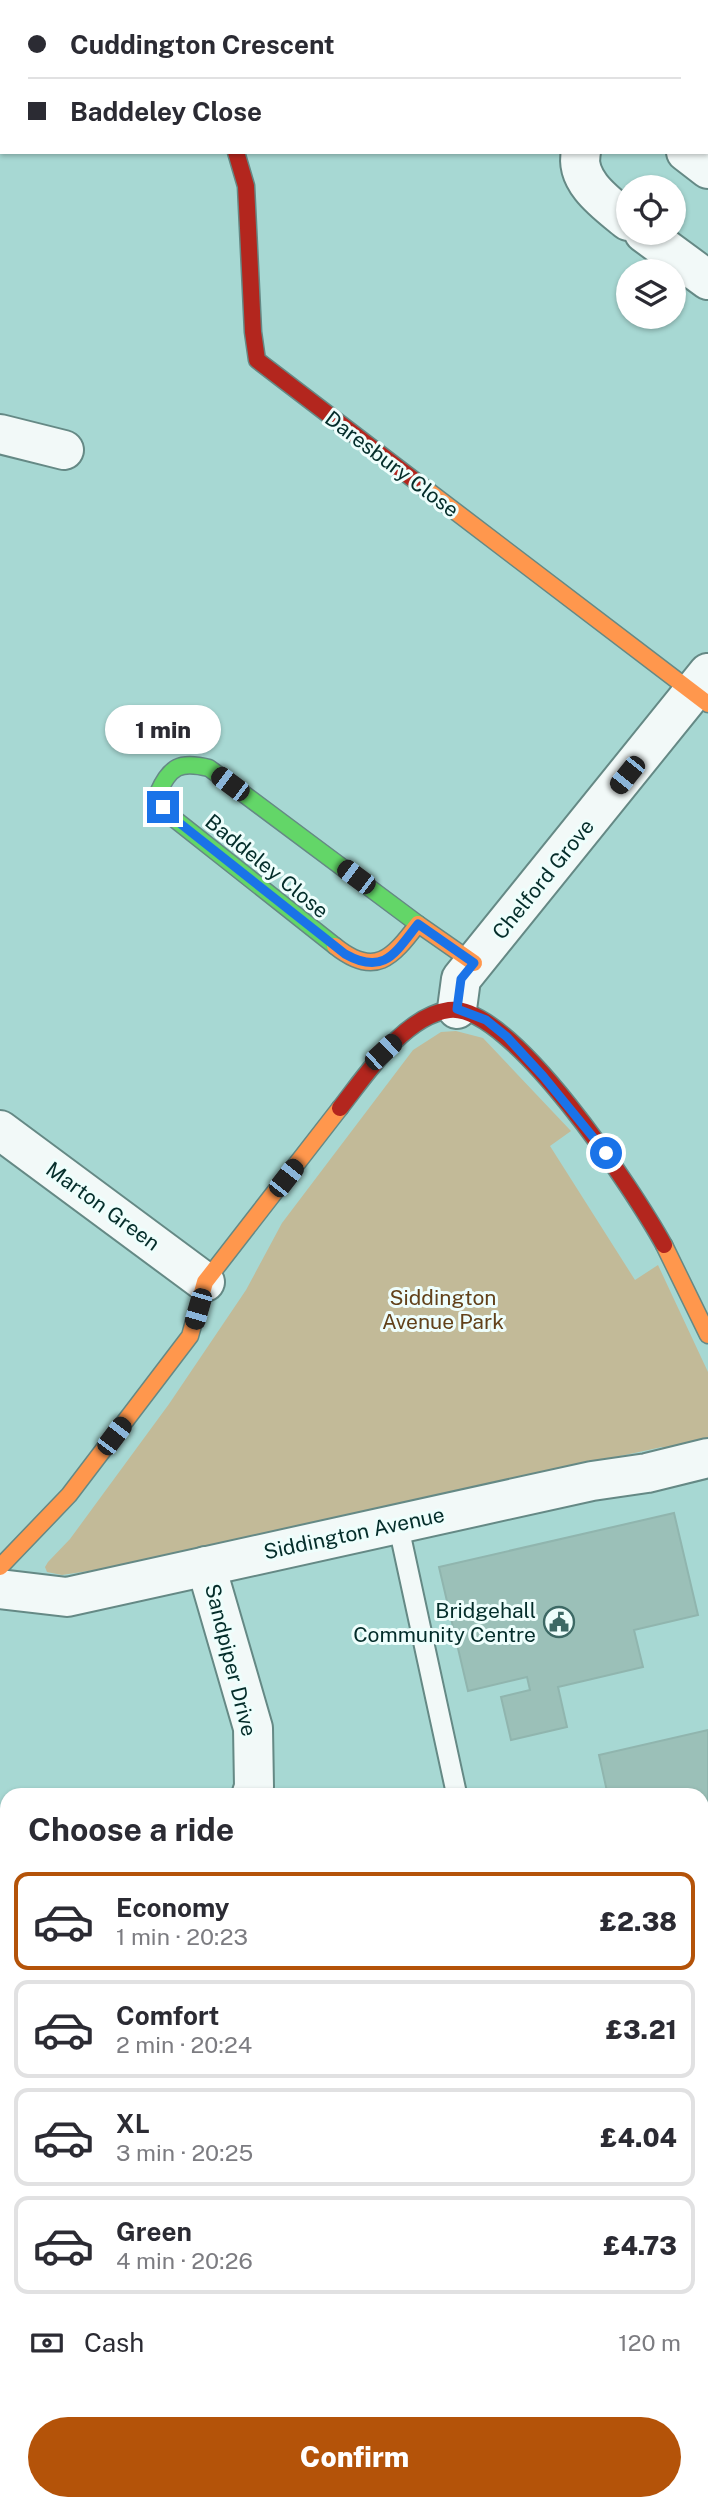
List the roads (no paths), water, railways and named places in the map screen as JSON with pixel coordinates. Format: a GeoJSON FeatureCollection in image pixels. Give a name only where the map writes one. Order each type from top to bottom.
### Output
{"type":"FeatureCollection","features":[{"type":"Feature","properties":{"kind":"street","name":"Daresbury Close"},"geometry":{"type":"LineString","coordinates":[[237,154],[246,186],[253,332],[257,360],[294,391],[704,690]]}},
{"type":"Feature","properties":{"kind":"street"},"geometry":{"type":"LineString","coordinates":[[580,154],[579,160],[591,190],[616,211]]}},
{"type":"Feature","properties":{"kind":"street"},"geometry":{"type":"LineString","coordinates":[[689,154],[708,169]]}},
{"type":"Feature","properties":{"kind":"street"},"geometry":{"type":"LineString","coordinates":[[660,245],[708,280]]}},
{"type":"Feature","properties":{"kind":"street"},"geometry":{"type":"LineString","coordinates":[[0,434],[64,450]]}},
{"type":"Feature","properties":{"kind":"street","name":"Chelford Grove"},"geometry":{"type":"LineString","coordinates":[[457,1009],[461,979],[704,690]]}},
{"type":"Feature","properties":{"kind":"street","name":"Baddeley Close"},"geometry":{"type":"LineString","coordinates":[[418,924],[393,956],[383,962],[371,964],[356,961],[172,817],[163,807],[158,793],[165,776],[180,765],[195,764],[209,768],[474,963]]}},
{"type":"Feature","properties":{"kind":"street"},"geometry":{"type":"LineString","coordinates":[[0,1567],[69,1495],[190,1336],[205,1282],[383,1052],[409,1029],[441,1012],[457,1009],[486,1020],[507,1037],[588,1130],[631,1188],[680,1272],[708,1335]]}},
{"type":"Feature","properties":{"kind":"street","name":"Marton Green"},"geometry":{"type":"LineString","coordinates":[[0,1130],[205,1282]]}},
{"type":"Feature","properties":{"kind":"street","name":"Siddington Avenue"},"geometry":{"type":"LineString","coordinates":[[0,1589],[67,1597],[592,1481],[672,1468],[708,1458]]}},
{"type":"Feature","properties":{"kind":"street","name":"Sandpiper Drive"},"geometry":{"type":"LineString","coordinates":[[206,1566],[253,1728],[254,1788]]}},
{"type":"Feature","properties":{"kind":"lane"},"geometry":{"type":"LineString","coordinates":[[398,1524],[455,1788]]}},
{"type":"Feature","properties":{"kind":"place","name":"Bridgehall Community Centre"},"geometry":{"type":"Point","coordinates":[559,1622]}},
{"type":"Feature","properties":{"kind":"park label","name":"Siddington Avenue Park"},"geometry":{"type":"Point","coordinates":[443,1309]}}]}
